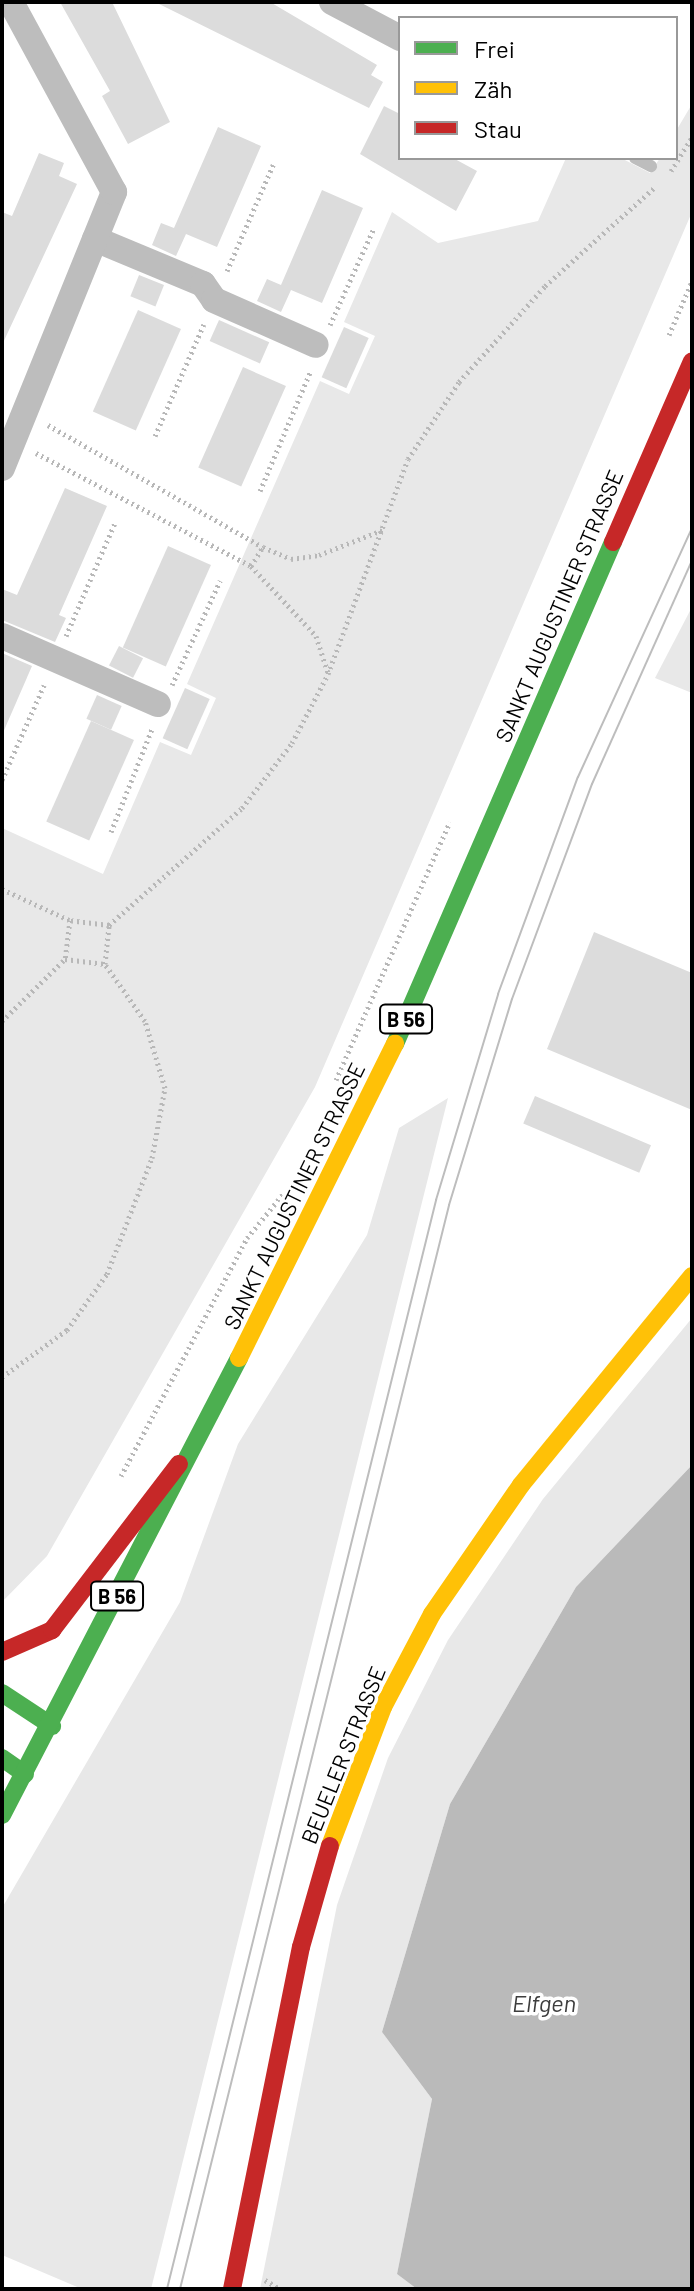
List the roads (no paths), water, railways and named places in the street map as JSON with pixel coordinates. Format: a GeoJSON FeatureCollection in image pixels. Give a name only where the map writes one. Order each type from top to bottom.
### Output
{"type":"FeatureCollection","features":[{"type":"Feature","properties":{"kind":"main road","name":"SANKT AUGUSTINER STRASSE"},"geometry":{"type":"LineString","coordinates":[[2,1815],[52,1726],[179,1464],[279,1288],[388,1060],[692,361]]}},
{"type":"Feature","properties":{"kind":"main road","name":"BEUELER STRASSE"},"geometry":{"type":"LineString","coordinates":[[232,2289],[301,1947],[337,1821],[383,1707],[432,1614],[521,1485],[692,1276]]}},
{"type":"Feature","properties":{"kind":"main road"},"geometry":{"type":"LineString","coordinates":[[2,1652],[52,1630],[179,1464]]}},
{"type":"Feature","properties":{"kind":"main road"},"geometry":{"type":"LineString","coordinates":[[2,1693],[52,1726]]}},
{"type":"Feature","properties":{"kind":"main road"},"geometry":{"type":"LineString","coordinates":[[2,1758],[25,1774]]}},
{"type":"Feature","properties":{"kind":"street"},"geometry":{"type":"LineString","coordinates":[[2,468],[14,441],[11,404],[95,239],[114,192],[11,2]]}},
{"type":"Feature","properties":{"kind":"street"},"geometry":{"type":"LineString","coordinates":[[332,2],[398,37]]}},
{"type":"Feature","properties":{"kind":"street"},"geometry":{"type":"LineString","coordinates":[[95,239],[203,284],[214,300],[316,345]]}},
{"type":"Feature","properties":{"kind":"street"},"geometry":{"type":"LineString","coordinates":[[2,636],[158,704]]}},
{"type":"Feature","properties":{"kind":"lane"},"geometry":{"type":"LineString","coordinates":[[639,160],[651,166]]}},
{"type":"Feature","properties":{"kind":"water","name":"Elfgen"},"geometry":{"type":"Polygon","coordinates":[[[692,1465],[692,2289],[417,2289],[397,2274],[432,2099],[382,2032],[450,1804],[576,1587],[692,1465]]]}},
{"type":"Feature","properties":{"kind":"tram line"},"geometry":{"type":"LineString","coordinates":[[167,2289],[436,1200],[498,994],[578,777],[692,528]]}},
{"type":"Feature","properties":{"kind":"tram line"},"geometry":{"type":"LineString","coordinates":[[180,2289],[449,1205],[512,999],[592,784],[692,560]]}}]}
